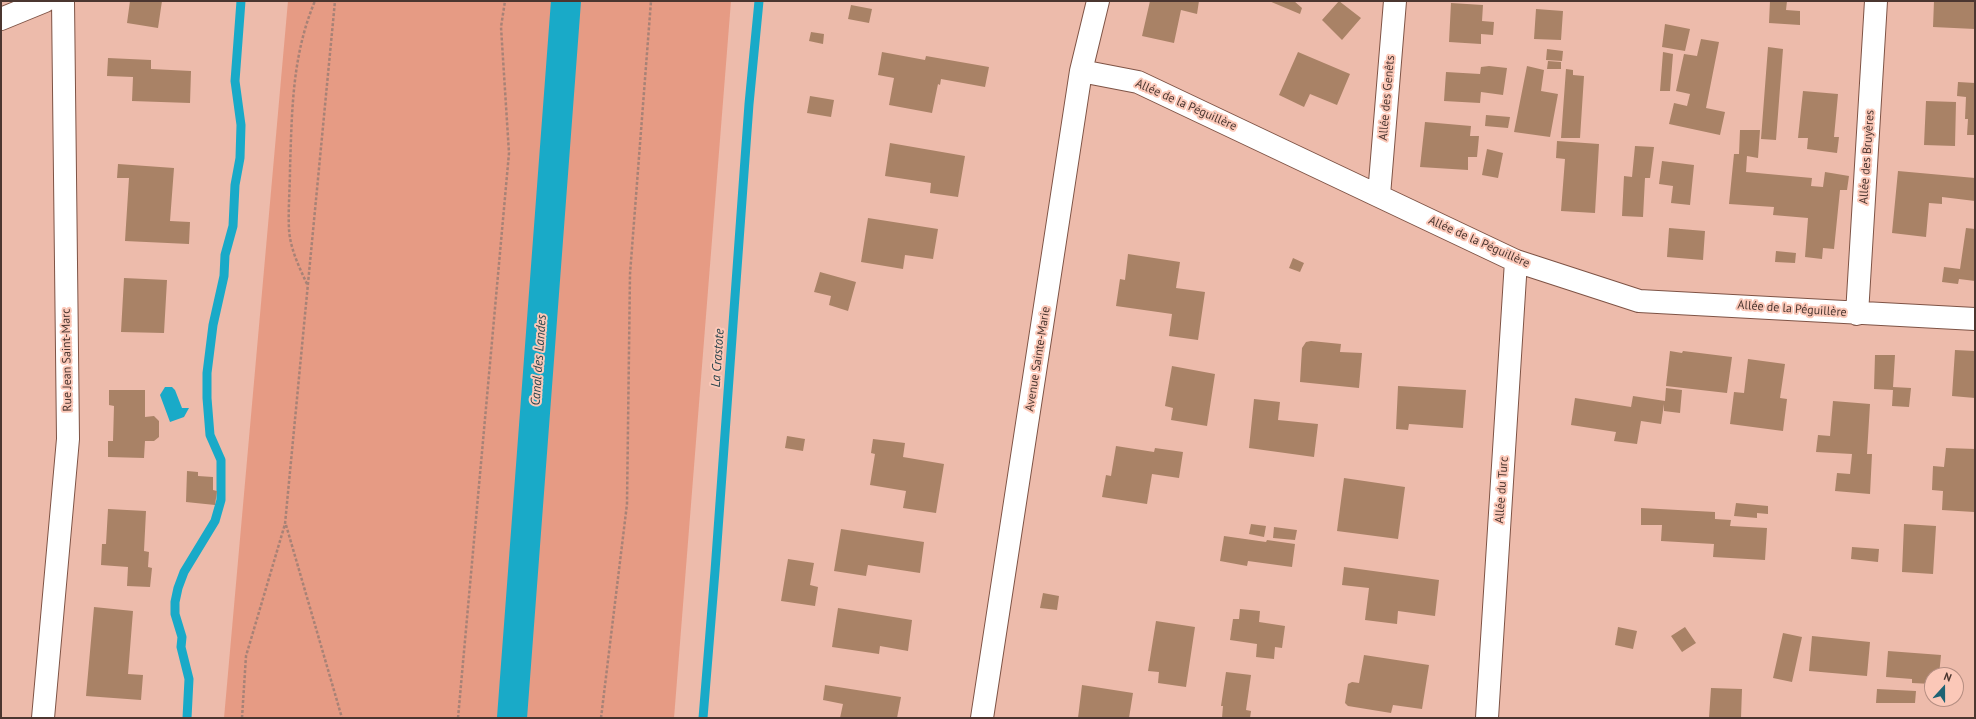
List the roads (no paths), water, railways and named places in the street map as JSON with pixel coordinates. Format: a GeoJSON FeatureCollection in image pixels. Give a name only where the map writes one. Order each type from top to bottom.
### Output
{"type":"FeatureCollection","features":[{"type":"Feature","properties":{"kind":"street"},"geometry":{"type":"LineString","coordinates":[[1,19],[45,1]]}},
{"type":"Feature","properties":{"kind":"street","name":"Rue Jean Saint-Marc"},"geometry":{"type":"LineString","coordinates":[[43,718],[68,440],[63,1]]}},
{"type":"Feature","properties":{"kind":"street","name":"Avenue Sainte-Marie"},"geometry":{"type":"LineString","coordinates":[[982,718],[1081,72],[1098,1]]}},
{"type":"Feature","properties":{"kind":"street","name":"Allée des Genêts"},"geometry":{"type":"LineString","coordinates":[[1379,195],[1395,1]]}},
{"type":"Feature","properties":{"kind":"street","name":"Allée des Bruyères"},"geometry":{"type":"LineString","coordinates":[[1857,314],[1876,1]]}},
{"type":"Feature","properties":{"kind":"street","name":"Allée de la Péguillère"},"geometry":{"type":"LineString","coordinates":[[1081,72],[1138,82],[1516,261],[1639,300],[1857,314],[1975,319]]}},
{"type":"Feature","properties":{"kind":"street","name":"Allée du Turc"},"geometry":{"type":"LineString","coordinates":[[1487,718],[1516,261]]}},
{"type":"Feature","properties":{"kind":"water"},"geometry":{"type":"Polygon","coordinates":[[[165,387],[172,387],[175,390],[182,408],[189,408],[184,417],[170,422],[160,395],[165,387]]]}},
{"type":"Feature","properties":{"kind":"waterway"},"geometry":{"type":"LineString","coordinates":[[187,718],[189,679],[181,647],[182,637],[175,614],[175,602],[184,572],[215,521],[221,500],[221,460],[210,435],[207,398],[207,373],[213,325],[224,276],[225,255],[233,226],[235,185],[240,158],[241,125],[235,81],[241,1]]}},
{"type":"Feature","properties":{"kind":"waterway","name":"Canal des Landes"},"geometry":{"type":"LineString","coordinates":[[512,718],[566,1]]}},
{"type":"Feature","properties":{"kind":"waterway","name":"La Crastote"},"geometry":{"type":"LineString","coordinates":[[703,718],[749,104],[759,1]]}}]}
